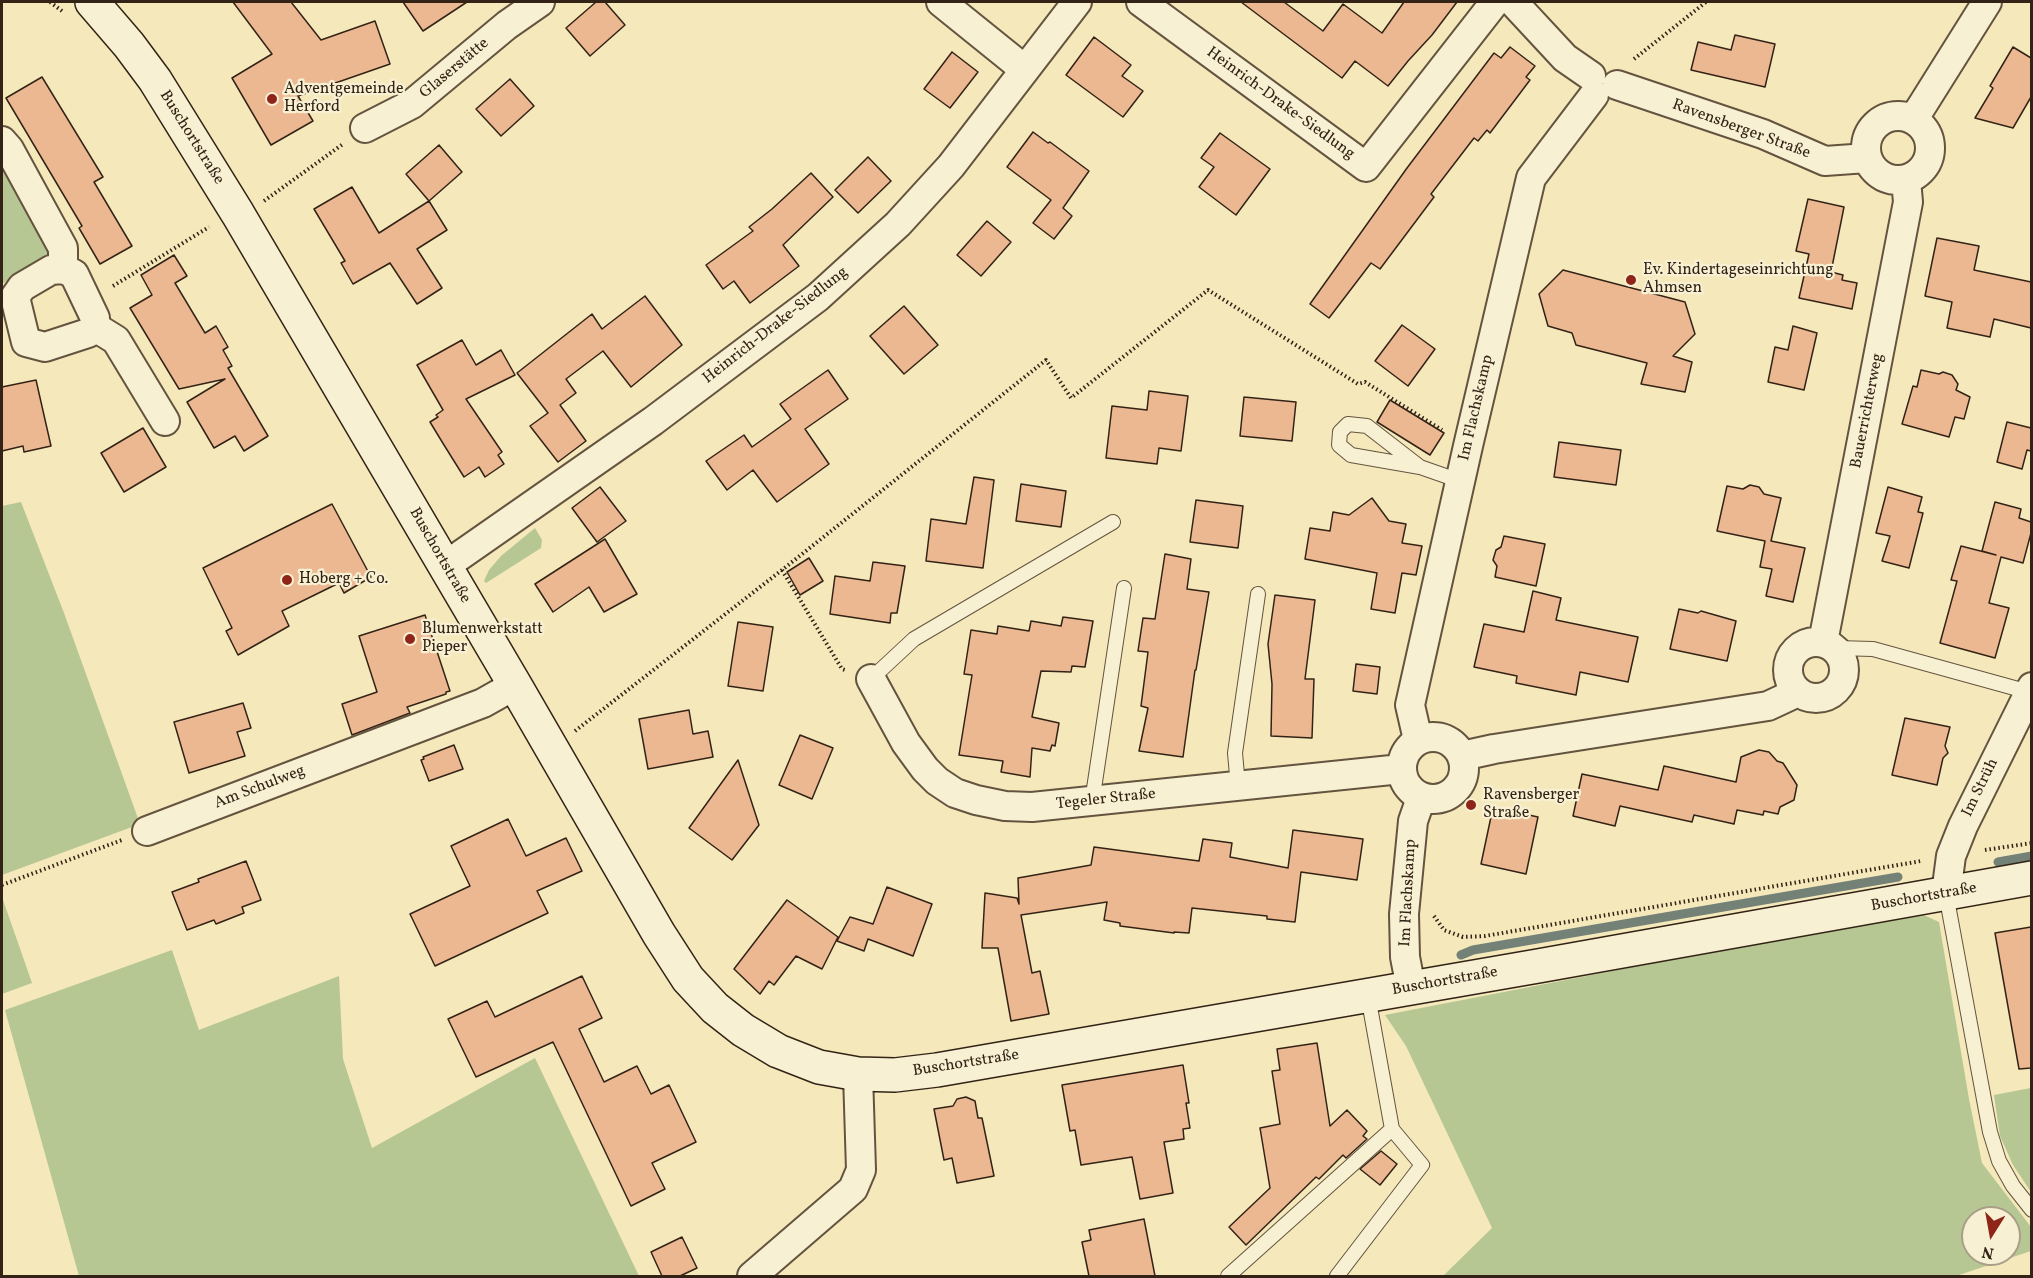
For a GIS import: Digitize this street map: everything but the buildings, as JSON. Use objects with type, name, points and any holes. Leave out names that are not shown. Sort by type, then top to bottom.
[{"type":"main road","name":"Buschortstraße","points":[[92,2],[155,80],[238,214],[515,685],[658,934],[688,979],[715,1008],[743,1030],[778,1051],[819,1067],[858,1074],[895,1075],[937,1070],[2031,878]]},
{"type":"street","name":"Glaserstätte","points":[[365,128],[412,104],[507,25],[540,2]]},
{"type":"street","points":[[941,2],[1024,69]]},
{"type":"street","name":"Heinrich-Drake-Siedlung","points":[[445,566],[653,421],[818,297],[898,224],[951,166],[1077,2]]},
{"type":"street","name":"Heinrich-Drake-Siedlung","points":[[1141,2],[1366,167],[1495,2]]},
{"type":"street","name":"Ravensberger Straße","points":[[1513,2],[1565,58],[1604,83],[1763,135],[1825,161],[1867,158]]},
{"type":"street","points":[[1913,120],[1987,2]]},
{"type":"street","name":"Im Flachskamp","points":[[1419,740],[1410,705],[1468,446],[1532,178],[1604,83]]},
{"type":"street","points":[[1898,116],[1913,120],[1923,128],[1929,139],[1930,152],[1926,164],[1917,174],[1906,180],[1890,179],[1876,172],[1867,158],[1866,143],[1872,129],[1884,120],[1898,116]]},
{"type":"street","points":[[2,141],[9,148],[63,248],[63,269]]},
{"type":"street","name":"Bauerrichterweg","points":[[1798,692],[1814,699],[1832,695],[1843,681],[1845,663],[1829,645],[1908,202],[1906,180]]},
{"type":"street","points":[[91,314],[88,333],[45,347],[14,345],[15,297],[22,287],[51,270],[63,269],[74,274],[91,314],[116,340],[165,421]]},
{"type":"street","points":[[1462,756],[1768,706],[1798,692],[1789,680],[1788,664],[1795,651],[1808,643],[1829,645]]},
{"type":"street","name":"Tegeler Straße","points":[[872,679],[906,743],[936,781],[955,793],[1005,806],[1032,807],[1092,802],[1401,769]]},
{"type":"street","name":"Am Schulweg","points":[[147,831],[483,703],[515,685]]},
{"type":"street","name":"Im Strüh","points":[[1946,894],[1951,856],[1963,826],[2030,690]]},
{"type":"street","points":[[1431,737],[1444,739],[1455,745],[1462,756],[1465,771],[1460,785],[1450,795],[1436,800],[1421,798],[1411,792],[1404,782],[1401,769],[1403,758],[1409,748],[1419,740],[1431,737]]},
{"type":"street","name":"Im Flachskamp","points":[[1411,988],[1405,957],[1404,914],[1413,821],[1421,798]]},
{"type":"street","points":[[752,1276],[853,1189],[861,1170],[858,1074]]},
{"type":"lane","points":[[1419,467],[1367,426],[1348,424],[1340,432],[1339,445],[1350,455],[1419,467],[1460,481]]},
{"type":"lane","points":[[872,679],[914,639],[1113,522]]},
{"type":"lane","points":[[1092,802],[1124,588]]},
{"type":"lane","points":[[1238,786],[1235,753],[1258,594]]},
{"type":"lane","points":[[1829,645],[1873,649],[2030,690]]},
{"type":"lane","points":[[1946,894],[1990,1132],[1999,1161],[2013,1186],[2031,1210]]},
{"type":"lane","points":[[1337,1276],[1422,1165],[1392,1129],[1368,996]]},
{"type":"lane","points":[[1228,1276],[1392,1129]]},
{"type":"path","points":[[1604,83],[1707,2]]},
{"type":"path","points":[[91,314],[208,228],[267,200],[365,128]]},
{"type":"path","points":[[552,749],[1046,360],[1071,398],[1208,290],[1358,384],[1365,382],[1468,446]]},
{"type":"path","points":[[782,570],[842,669],[872,679]]},
{"type":"path","points":[[2,885],[147,831]]},
{"type":"path","points":[[1404,914],[1433,915],[1444,930],[1463,937],[1485,936],[2031,843]]},
{"type":"green space","points":[[2,154],[53,251],[2,284]]},
{"type":"green space","points":[[21,502],[64,613],[140,824],[2,875],[2,506]]},
{"type":"green space","points":[[535,528],[542,540],[541,548],[486,583],[484,581],[489,570],[501,556]]},
{"type":"green space","points":[[2,897],[32,983],[2,994]]},
{"type":"green space","points":[[1917,912],[1939,922],[1982,1163],[2015,1206],[1961,1206],[1961,1266],[1986,1266],[1956,1276],[1443,1276],[1492,1228],[1406,1046],[1385,1015]]},
{"type":"green space","points":[[172,950],[199,1030],[339,976],[343,1059],[372,1148],[535,1058],[639,1276],[79,1276],[5,1010]]},
{"type":"green space","points":[[2032,1088],[2031,1192],[2013,1165],[2000,1136],[1994,1095]]},
{"type":"green space","points":[[2021,1214],[2031,1227],[2031,1251],[2021,1254]]},
{"type":"waterway","points":[[1998,862],[2032,856]]},
{"type":"waterway","points":[[1461,955],[1473,950],[1898,877]]},
{"type":"place","name":"Adventgemeinde Herford","points":[[272,99]]},
{"type":"place","name":"Ev. Kindertageseinrichtung Ahmsen","points":[[1631,280]]},
{"type":"place","name":"Hoberg + Co.","points":[[287,580]]},
{"type":"place","name":"Blumenwerkstatt Pieper","points":[[410,639]]},
{"type":"place","name":"Ravensberger Straße","points":[[1471,805]]}]
